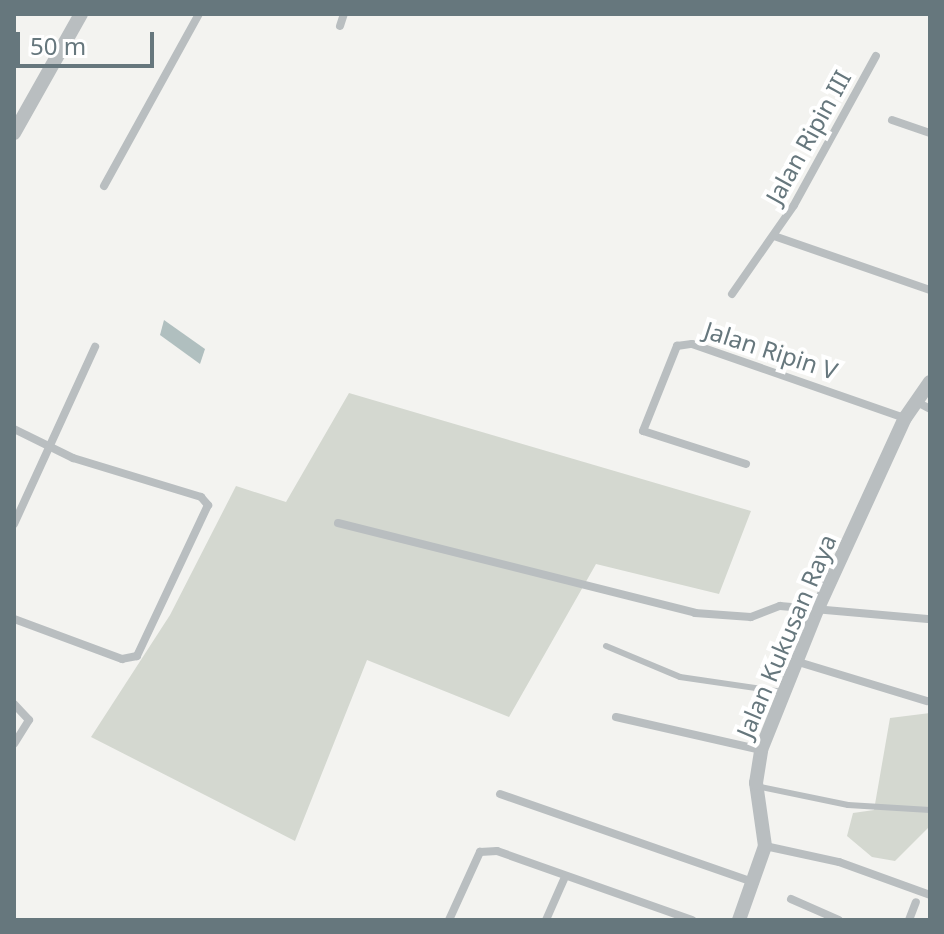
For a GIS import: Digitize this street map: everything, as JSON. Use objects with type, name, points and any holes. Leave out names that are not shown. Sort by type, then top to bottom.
[{"type":"street","points":[[14,133],[81,14]]},
{"type":"street","points":[[104,186],[199,14]]},
{"type":"street","points":[[340,26],[344,14]]},
{"type":"street","name":"Jalan Ripin III","points":[[732,294],[774,236],[876,56]]},
{"type":"street","points":[[892,120],[930,133]]},
{"type":"street","points":[[774,236],[930,290]]},
{"type":"street","name":"Jalan Ripin V","points":[[746,464],[643,431],[677,346],[692,344],[905,418]]},
{"type":"street","points":[[14,524],[52,448],[95,347]]},
{"type":"street","name":"Jalan Kukusan Raya","points":[[739,920],[755,883],[765,846],[756,786],[761,750],[817,610],[905,418],[924,406],[930,382]]},
{"type":"street","points":[[14,429],[52,448],[208,505],[137,656],[122,659],[14,619]]},
{"type":"street","points":[[338,523],[695,613],[817,610],[930,619]]},
{"type":"street","points":[[795,661],[927,701]]},
{"type":"street","points":[[14,704],[29,720],[14,744]]},
{"type":"street","points":[[616,717],[761,750]]},
{"type":"street","points":[[500,794],[755,883]]},
{"type":"street","points":[[765,846],[839,862],[930,895]]},
{"type":"street","points":[[449,920],[480,852],[692,920]]},
{"type":"street","points":[[546,920],[565,877]]},
{"type":"street","points":[[791,899],[839,920]]},
{"type":"street","points":[[909,920],[916,902]]},
{"type":"lane","points":[[606,646],[680,677],[783,692]]},
{"type":"lane","points":[[756,786],[848,805],[930,810]]},
{"type":"shaded area","points":[[164,320],[205,349],[200,364],[160,335]]},
{"type":"shaded area","points":[[349,393],[751,511],[719,594],[596,564],[509,717],[367,660],[295,841],[91,737],[170,615],[236,486],[286,502]]},
{"type":"shaded area","points":[[930,713],[930,826],[895,861],[872,857],[847,836],[853,813],[874,810],[890,718]]}]
